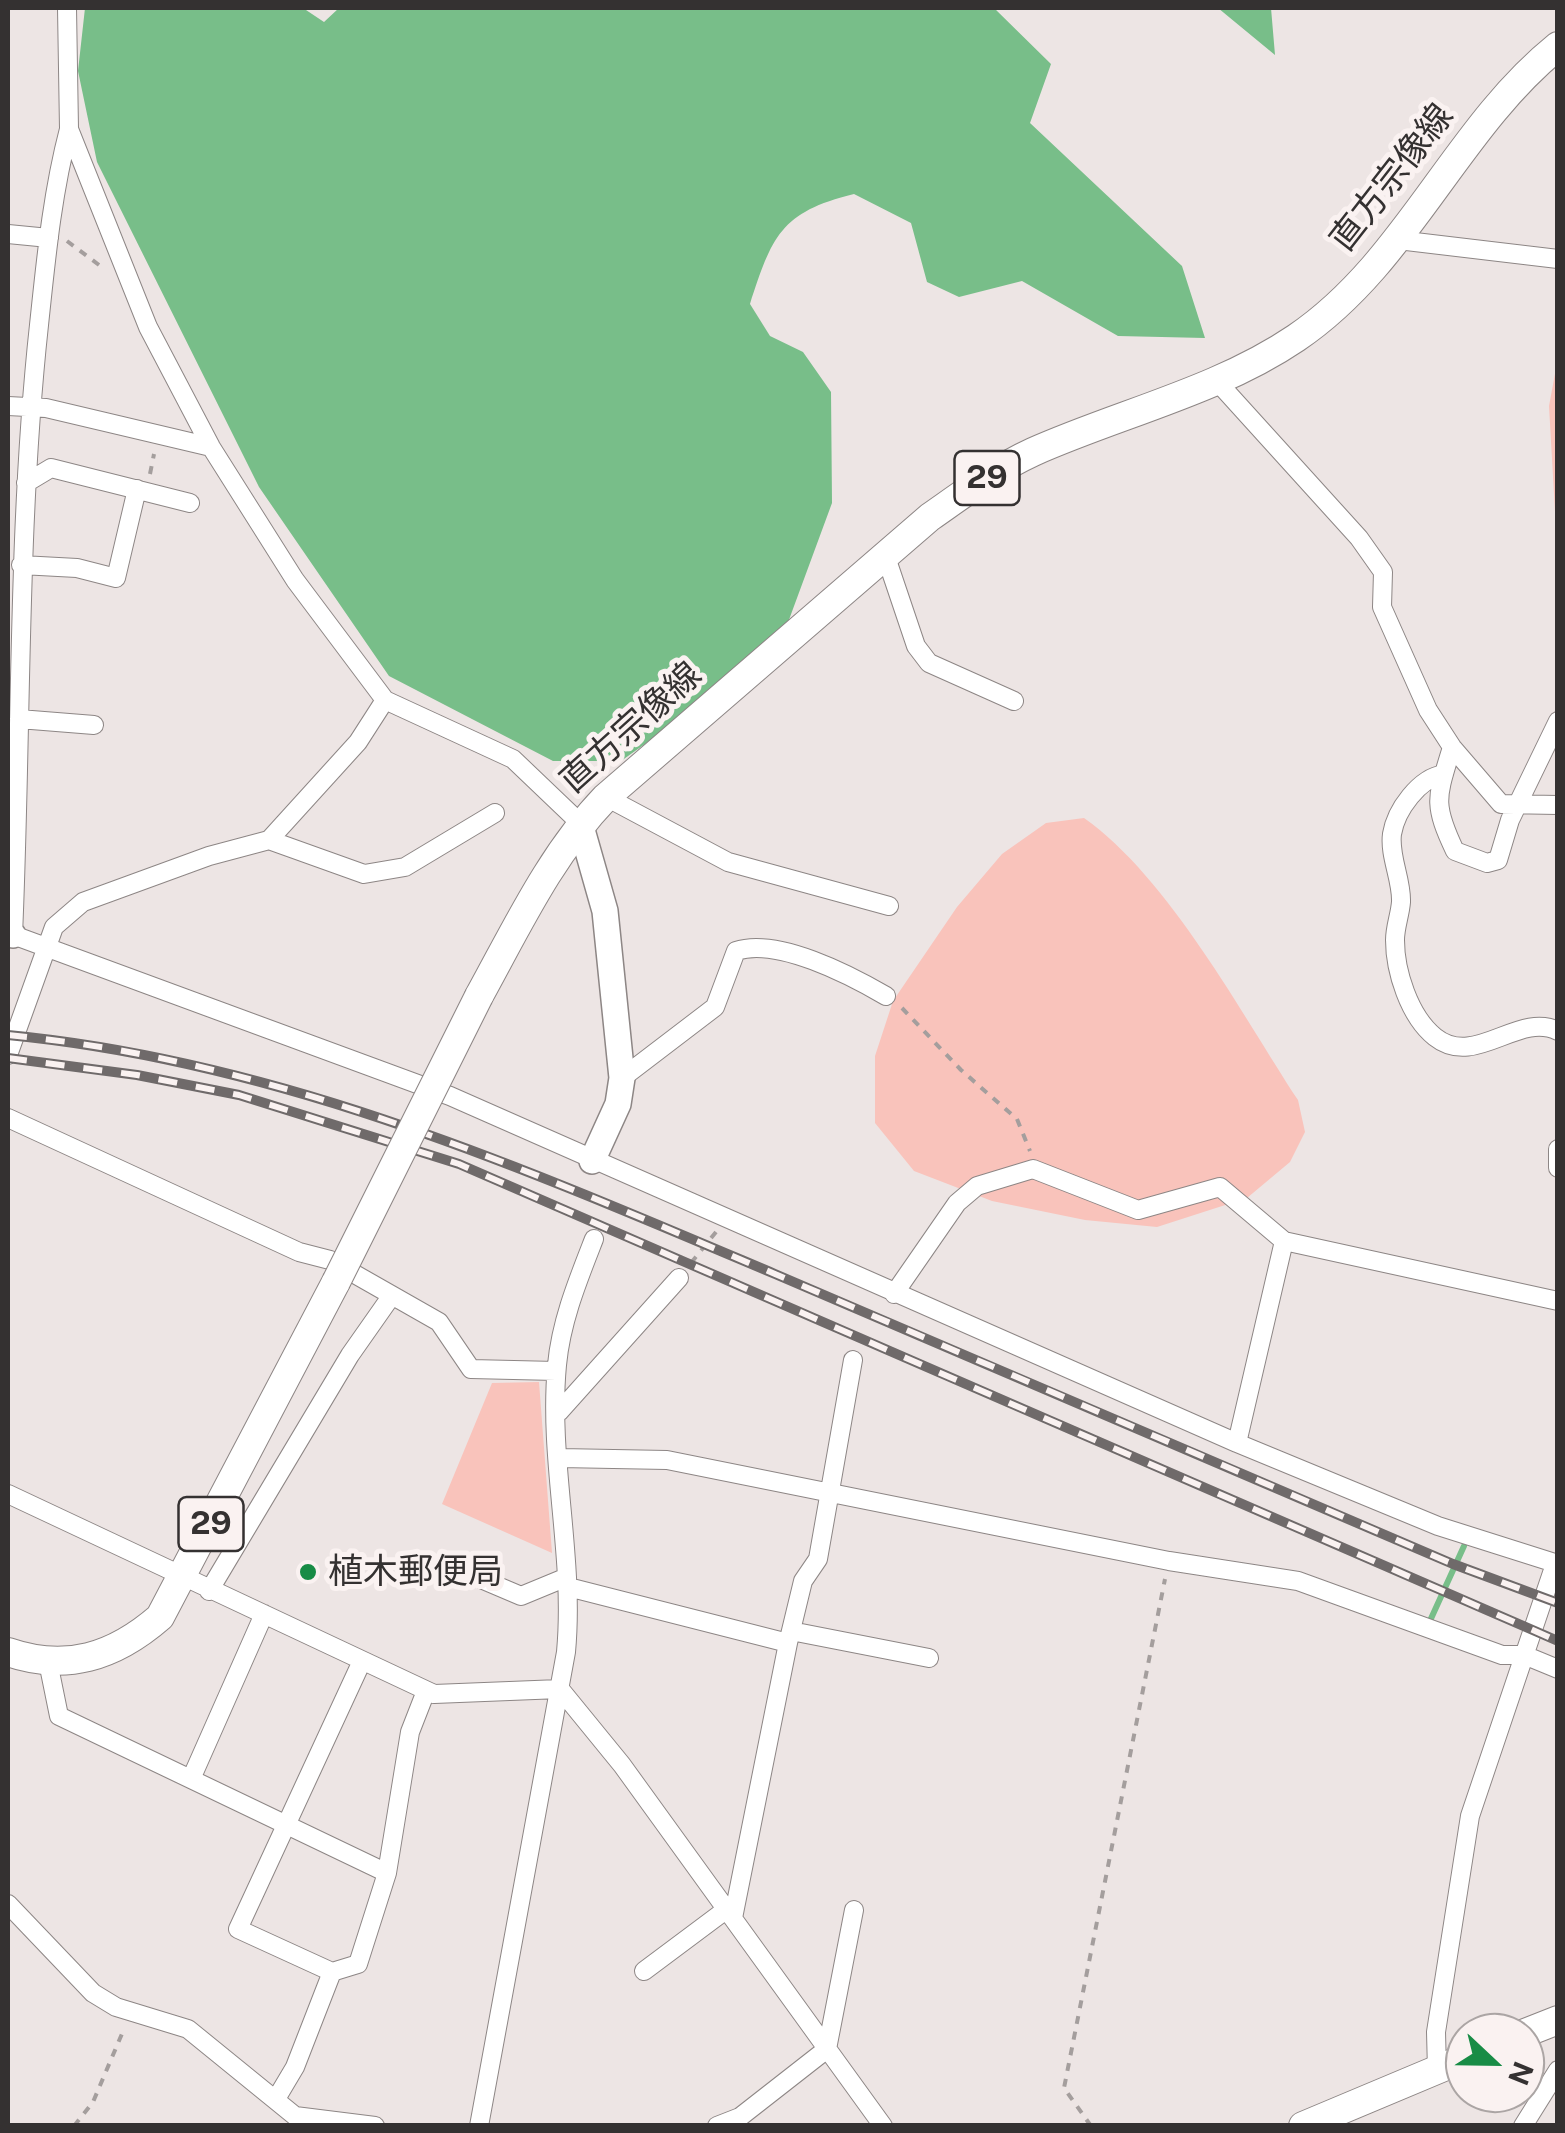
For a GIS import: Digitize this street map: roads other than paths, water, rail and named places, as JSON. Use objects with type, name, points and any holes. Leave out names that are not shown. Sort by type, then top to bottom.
[{"type":"main road","name":"直方宗像線","points":[[8,1652],[48,1662],[98,1657],[133,1640],[196,1585],[336,1282],[478,996],[549,868],[580,824],[606,796],[930,517],[1029,454],[1142,412],[1239,370],[1297,338],[1345,297],[1398,240],[1500,98],[1558,46]]},
{"type":"main road","points":[[1304,2126],[1445,2067]]},
{"type":"street","points":[[67,8],[70,130],[49,238],[30,407],[26,483],[16,505],[21,564],[14,595],[10,934],[450,1096],[592,1162],[1237,1443],[1438,1526],[1558,1566],[1552,1572],[1470,1816],[1436,2032],[1437,2070]]},
{"type":"street","points":[[70,130],[129,281],[212,447],[295,580],[385,700],[512,759],[580,824],[605,911],[622,1078],[618,1104],[592,1162]]},
{"type":"street","points":[[8,234],[49,238]]},
{"type":"street","points":[[1398,240],[1558,260]]},
{"type":"street","points":[[1214,378],[1358,538],[1383,572],[1382,607],[1428,710],[1452,748],[1501,804],[1558,805]]},
{"type":"street","points":[[8,406],[30,407],[212,447]]},
{"type":"street","points":[[26,483],[52,468],[190,503]]},
{"type":"street","points":[[21,564],[77,568],[116,578],[141,490]]},
{"type":"street","points":[[886,557],[916,646],[929,662],[1014,701]]},
{"type":"street","points":[[8,1055],[54,927],[83,902],[209,856],[269,840],[358,742],[385,700]]},
{"type":"street","points":[[1452,748],[1436,804],[1455,851],[1487,863],[1498,860],[1510,820],[1558,721]]},
{"type":"street","points":[[15,730],[94,725]]},
{"type":"street","points":[[1444,774],[1416,788],[1392,832],[1401,901],[1395,941],[1401,980],[1411,1003],[1426,1028],[1454,1045],[1494,1042],[1533,1026],[1558,1030]]},
{"type":"street","points":[[606,796],[728,862],[889,906]]},
{"type":"street","points":[[269,840],[364,874],[406,867],[495,813]]},
{"type":"street","points":[[622,1078],[715,1007],[736,951],[751,946],[838,968],[886,996]]},
{"type":"street","points":[[8,1118],[298,1252],[330,1260],[390,1298],[439,1322],[470,1369],[556,1371]]},
{"type":"street","points":[[1558,1149],[1558,1168]]},
{"type":"street","points":[[894,1294],[957,1203],[977,1186],[1033,1169],[1138,1210],[1220,1187],[1284,1241],[1558,1301]]},
{"type":"street","points":[[479,2126],[560,1690],[568,1582],[556,1371],[568,1310],[594,1239]]},
{"type":"street","points":[[1237,1443],[1284,1241]]},
{"type":"street","points":[[558,1412],[679,1278]]},
{"type":"street","points":[[196,1585],[390,1298]]},
{"type":"street","points":[[644,1971],[730,1914],[803,1581],[818,1559],[853,1360]]},
{"type":"street","points":[[560,1458],[666,1460],[1169,1561],[1298,1581],[1502,1655],[1524,1656],[1558,1669]]},
{"type":"street","points":[[8,1494],[426,1691],[452,1696],[560,1690]]},
{"type":"street","points":[[482,1579],[522,1596],[568,1582],[790,1637],[930,1658]]},
{"type":"street","points":[[191,1779],[264,1614]]},
{"type":"street","points":[[362,1661],[238,1929],[332,1972],[358,1964],[387,1873],[410,1732],[426,1691]]},
{"type":"street","points":[[48,1662],[59,1716],[387,1873]]},
{"type":"street","points":[[560,1690],[622,1765],[883,2126]]},
{"type":"street","points":[[8,1904],[93,1993],[132,2011],[188,2029],[295,2116],[375,2126]]},
{"type":"street","points":[[717,2126],[740,2117],[827,2049],[854,1910]]},
{"type":"street","points":[[276,2099],[295,2067],[332,1972]]},
{"type":"street","points":[[1523,2126],[1558,2070]]},
{"type":"waterway","points":[[1429,1623],[1464,1546]]},
{"type":"railway","points":[[8,1035],[109,1048],[208,1069],[305,1094],[495,1159],[775,1274],[1453,1564],[1558,1603]]},
{"type":"railway","points":[[8,1058],[137,1075],[239,1095],[459,1164],[1558,1641]]},
{"type":"place","name":"植木郵便局","points":[[308,1572]]}]
